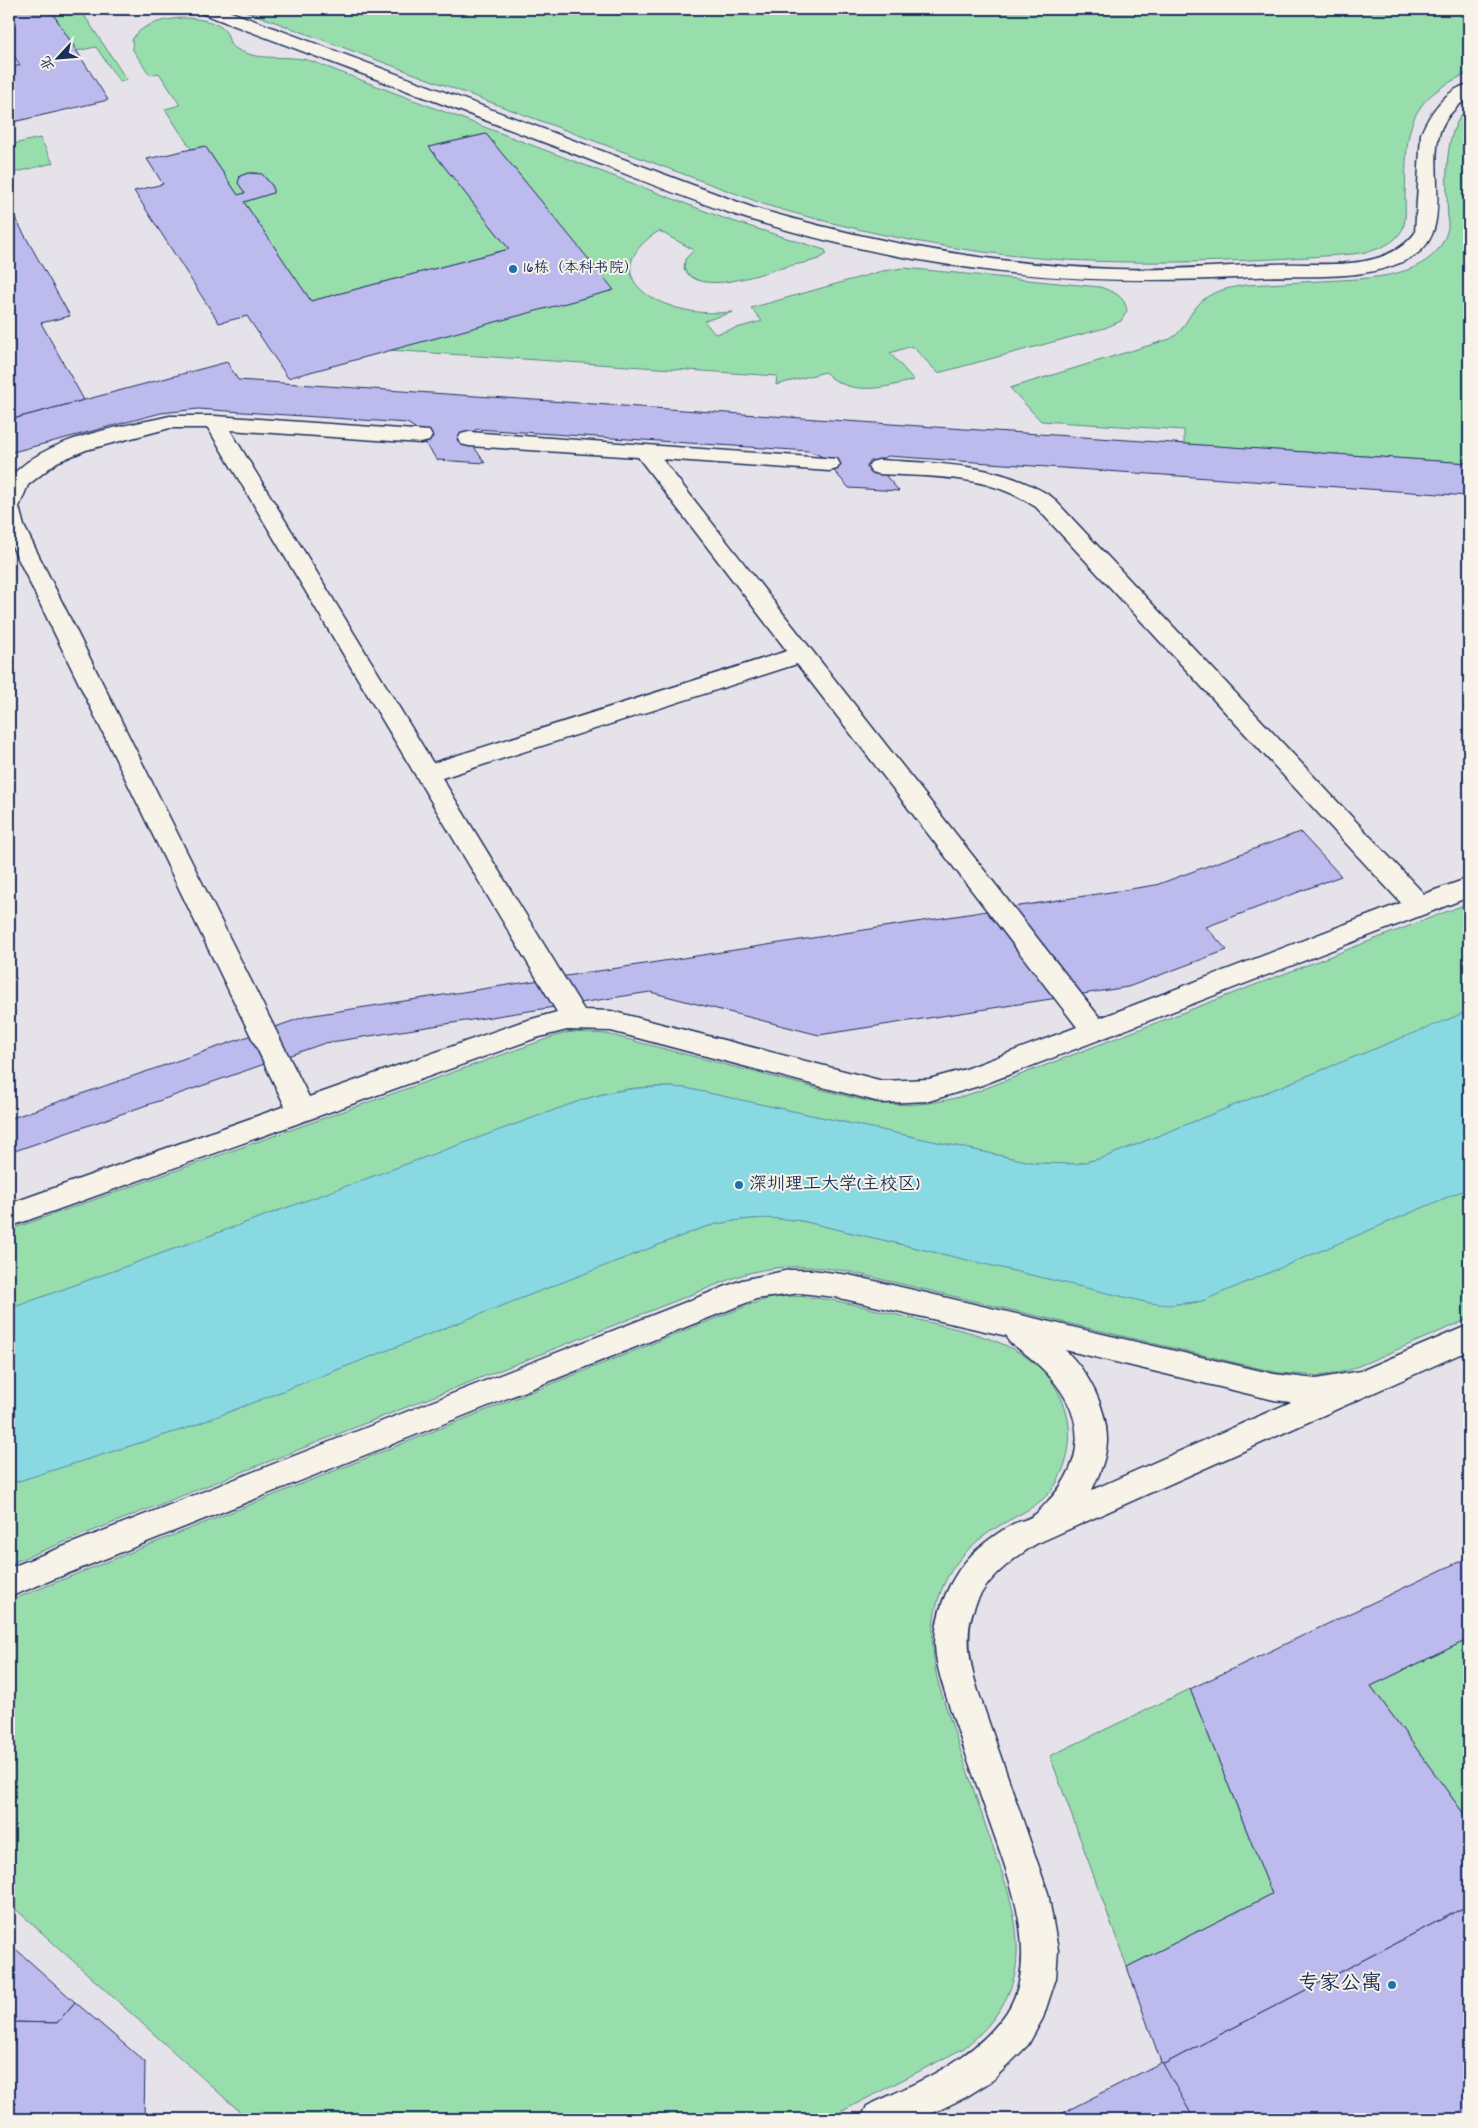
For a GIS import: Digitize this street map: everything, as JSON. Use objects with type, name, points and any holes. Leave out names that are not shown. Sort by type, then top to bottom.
[{"type":"lane","points":[[207,9],[747,212],[828,236],[894,250],[974,263],[1060,272],[1180,274],[1338,267],[1374,264],[1393,259],[1416,244],[1425,232],[1430,134],[1436,119],[1445,106],[1469,89]]},
{"type":"lane","points":[[9,505],[18,482],[48,457],[170,422],[214,422],[421,436]]},
{"type":"lane","points":[[214,422],[575,1019]]},
{"type":"lane","points":[[469,439],[828,464]]},
{"type":"lane","points":[[644,451],[1095,1031]]},
{"type":"lane","points":[[879,468],[984,475],[1021,486],[1044,502],[1420,907]]},
{"type":"lane","points":[[9,509],[15,532],[302,1111]]},
{"type":"lane","points":[[427,774],[802,654]]},
{"type":"lane","points":[[9,1216],[531,1029],[575,1019],[611,1022],[883,1092],[930,1090],[952,1085],[1469,887]]},
{"type":"lane","points":[[9,1583],[752,1288],[798,1280],[820,1282],[992,1320],[1274,1388],[1316,1392],[1366,1382]]},
{"type":"lane","points":[[880,2119],[954,2082],[993,2056],[1022,2020],[1033,1998],[1041,1954],[1035,1908],[961,1691],[952,1650],[954,1622],[964,1590],[983,1562],[994,1552],[1055,1515],[1072,1495],[1084,1476],[1090,1437],[1089,1418],[1074,1381],[1062,1365],[1030,1339],[992,1320]]},
{"type":"lane","points":[[1025,1534],[1469,1337]]},
{"type":"shaded area","name":"深圳理工大学(主校区)","points":[[9,9],[308,9],[1365,136],[1469,48],[1469,2119],[9,2119]]},
{"type":"green space","points":[[50,9],[80,9],[127,80],[120,82],[96,47],[76,51]]},
{"type":"green space","points":[[240,9],[1469,9],[1469,73],[1447,84],[1431,95],[1420,108],[1413,122],[1408,138],[1406,155],[1404,224],[1397,237],[1386,245],[1367,252],[1353,254],[1282,259],[1174,262],[1066,260],[954,248],[879,234],[769,206]]},
{"type":"green space","points":[[181,18],[199,19],[217,25],[226,32],[232,46],[251,55],[311,61],[726,219],[825,250],[827,254],[819,259],[716,283],[703,282],[692,277],[684,269],[685,259],[694,250],[659,231],[645,241],[636,251],[632,262],[631,272],[634,281],[653,298],[676,308],[700,312],[733,312],[704,321],[715,334],[762,321],[751,308],[882,271],[904,268],[1100,287],[1121,298],[1127,311],[1121,321],[1105,328],[938,373],[912,346],[890,353],[914,380],[879,388],[856,388],[845,385],[834,380],[825,372],[776,385],[777,376],[388,350],[613,290],[486,134],[429,147],[509,249],[311,301],[244,202],[273,193],[273,187],[259,174],[246,174],[240,176],[238,183],[245,193],[238,195],[205,146],[191,149],[165,109],[180,105],[159,73],[150,75],[133,50],[132,40],[136,34],[147,26],[160,21]]},
{"type":"green space","points":[[1469,107],[1469,463],[1184,444],[1184,430],[1041,421],[1010,388],[1170,339],[1183,328],[1194,309],[1203,300],[1208,296],[1232,287],[1377,277],[1414,267],[1429,258],[1441,245],[1448,228],[1447,164],[1449,147],[1459,118]]},
{"type":"green space","points":[[40,138],[53,163],[9,174],[9,145]]},
{"type":"green space","points":[[1469,903],[1469,1011],[1103,1158],[1076,1164],[1035,1163],[685,1088],[633,1088],[582,1100],[9,1309],[9,1230],[555,1036],[570,1032],[607,1034],[862,1100],[890,1104],[932,1103],[973,1093]]},
{"type":"green space","points":[[1469,1188],[1469,1319],[1347,1371],[1320,1376],[1279,1373],[846,1271],[804,1267],[777,1268],[736,1277],[9,1564],[9,1484],[190,1427],[702,1228],[752,1219],[802,1221],[1150,1303],[1187,1304],[1202,1301]]},
{"type":"green space","points":[[787,1296],[832,1300],[862,1306],[955,1328],[1003,1344],[1024,1356],[1043,1371],[1057,1390],[1067,1415],[1070,1433],[1068,1450],[1064,1467],[1056,1484],[1038,1503],[999,1526],[978,1541],[961,1557],[949,1575],[940,1595],[934,1616],[934,1662],[939,1686],[1008,1892],[1017,1939],[1016,1969],[1007,1996],[993,2019],[964,2048],[827,2119],[248,2119],[9,1903],[9,1601],[749,1305],[767,1299]]},
{"type":"green space","points":[[1469,1639],[1469,1821],[1371,1686]]},
{"type":"green space","points":[[1190,1689],[1272,1894],[1127,1967],[1050,1756]]},
{"type":"water","points":[[1469,1011],[1469,1188],[1202,1301],[1168,1305],[1150,1303],[802,1221],[764,1218],[740,1220],[702,1228],[190,1427],[9,1484],[9,1309],[582,1100],[633,1089],[685,1088],[1035,1163],[1076,1164],[1103,1158]]},
{"type":"building","points":[[9,9],[50,9],[108,100],[9,123],[9,68],[20,65],[9,48]]},
{"type":"building","name":"16栋（本科书院）","points":[[486,134],[614,290],[288,378],[247,316],[219,323],[134,191],[163,184],[147,159],[205,146],[238,195],[245,193],[238,183],[240,176],[248,173],[262,174],[273,187],[273,193],[244,202],[311,301],[509,249],[429,147]]},
{"type":"building","points":[[9,207],[70,316],[41,323],[84,400],[9,420]]},
{"type":"building","points":[[227,362],[238,380],[1469,463],[1469,496],[888,456],[879,462],[880,469],[899,491],[849,488],[821,456],[809,451],[477,429],[471,433],[470,441],[485,463],[437,460],[415,428],[407,423],[198,409],[161,413],[9,453],[9,420]]},
{"type":"building","points":[[1300,832],[1341,876],[1206,927],[1227,950],[1128,987],[819,1035],[650,992],[325,1043],[9,1153],[9,1119],[307,1016],[1156,885]]},
{"type":"building","points":[[1469,1557],[1469,1639],[1371,1686],[1469,1821],[1469,1905],[1162,2065],[1127,1967],[1272,1894],[1190,1689]]},
{"type":"building","name":"专家公寓","points":[[1469,1905],[1469,2119],[1194,2119],[1162,2065]]},
{"type":"building","points":[[9,1943],[75,2002],[57,2023],[9,2022]]},
{"type":"building","points":[[75,2002],[145,2062],[144,2119],[9,2119],[9,2022],[57,2023]]},
{"type":"building","points":[[1162,2062],[1194,2119],[1051,2119]]},
{"type":"place","name":"16栋（本科书院）","points":[[513,269]]},
{"type":"place","name":"深圳理工大学(主校区)","points":[[739,1185]]},
{"type":"place","name":"专家公寓","points":[[1392,1985]]}]
